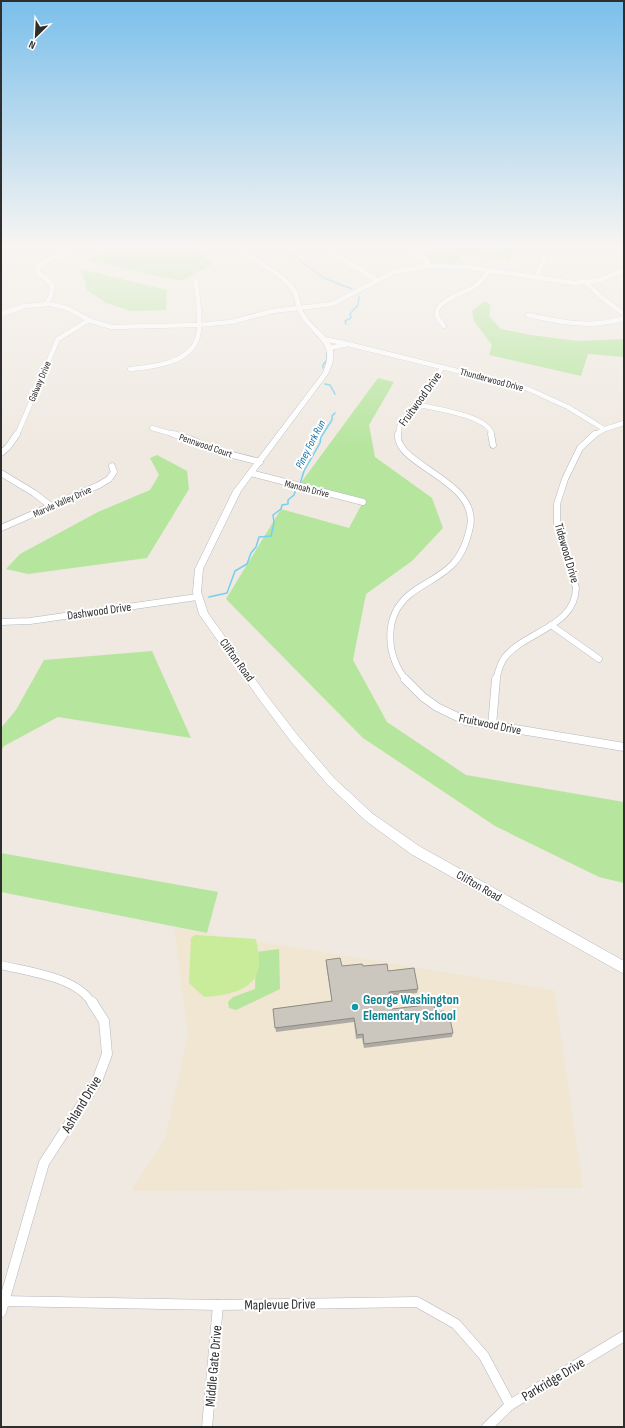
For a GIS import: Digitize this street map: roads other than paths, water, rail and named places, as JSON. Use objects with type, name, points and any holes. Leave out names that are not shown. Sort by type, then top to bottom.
[{"type":"main road","points":[[302,315],[330,348]]},
{"type":"main road","name":"Clifton Road","points":[[330,348],[332,360],[328,370],[237,491],[229,506],[200,569],[197,582],[197,597],[204,614],[299,744],[334,786],[360,811],[382,829],[415,850],[624,968]]},
{"type":"street","points":[[80,315],[104,326],[115,327],[198,325],[231,322],[256,315]]},
{"type":"street","points":[[130,369],[161,364],[174,360],[191,349],[197,342],[198,315]]},
{"type":"street","points":[[438,315],[444,326]]},
{"type":"street","points":[[528,316],[576,325],[605,324],[624,318]]},
{"type":"street","name":"Galway Drive","points":[[1,453],[16,437],[58,339],[89,320]]},
{"type":"street","name":"Thunderwood Drive","points":[[324,339],[502,380],[526,388],[568,407],[604,429]]},
{"type":"street","name":"Thunderwood Drive","points":[[330,348],[348,344]]},
{"type":"street","name":"Fruitwood Drive","points":[[443,367],[400,424],[397,431],[399,446],[414,460],[450,483],[459,493],[466,502],[469,510],[471,520],[470,531],[461,554],[454,564],[445,573],[408,596],[399,606],[393,619],[390,634],[391,648],[395,663],[414,690],[429,703],[466,721],[624,747]]},
{"type":"street","points":[[415,404],[479,421],[491,431],[493,445]]},
{"type":"street","name":"Tidewood Drive","points":[[492,726],[498,671],[504,658],[514,648],[551,625],[573,605],[576,594],[576,584],[561,543],[556,514],[557,503],[561,490],[584,442],[604,429],[624,423]]},
{"type":"street","name":"Pennwood Court","points":[[152,428],[190,438],[216,451],[260,462]]},
{"type":"street","name":"Marvle Valley Drive","points":[[1,528],[99,485],[109,479],[114,472],[112,466]]},
{"type":"street","name":"Manoah Drive","points":[[251,473],[363,502]]},
{"type":"street","points":[[1,474],[34,493],[50,506]]},
{"type":"street","name":"Dashwood Drive","points":[[2,623],[30,621],[197,597]]},
{"type":"street","points":[[551,625],[599,659]]},
{"type":"street","name":"Ashland Drive","points":[[1,965],[68,982],[88,996],[104,1021],[106,1054],[97,1081],[44,1163],[2,1305]]},
{"type":"street","name":"Maplevue Drive","points":[[2,1305],[218,1305],[417,1302],[456,1324],[484,1356],[510,1405]]},
{"type":"street","name":"Middle Gate Drive","points":[[207,1427],[218,1305]]},
{"type":"street","name":"Parkridge Drive","points":[[487,1427],[510,1405],[624,1336]]},
{"type":"waterway","name":"Piney Fork Run","points":[[346,324],[345,321],[351,318],[350,315]]},
{"type":"waterway","name":"Piney Fork Run","points":[[323,368],[323,365],[327,360],[327,351]]},
{"type":"waterway","name":"Piney Fork Run","points":[[325,384],[330,385],[335,394]]},
{"type":"waterway","name":"Piney Fork Run","points":[[300,484],[304,471],[320,443],[321,437],[332,420],[332,416],[335,413]]},
{"type":"waterway","points":[[209,597],[227,593],[235,571],[247,564],[251,553],[256,547],[259,537],[271,536],[274,523],[273,515],[281,509],[282,505],[288,504],[288,500],[294,495],[296,489]]},
{"type":"place","name":"George Washington Elementary School","points":[[355,1007]]}]
